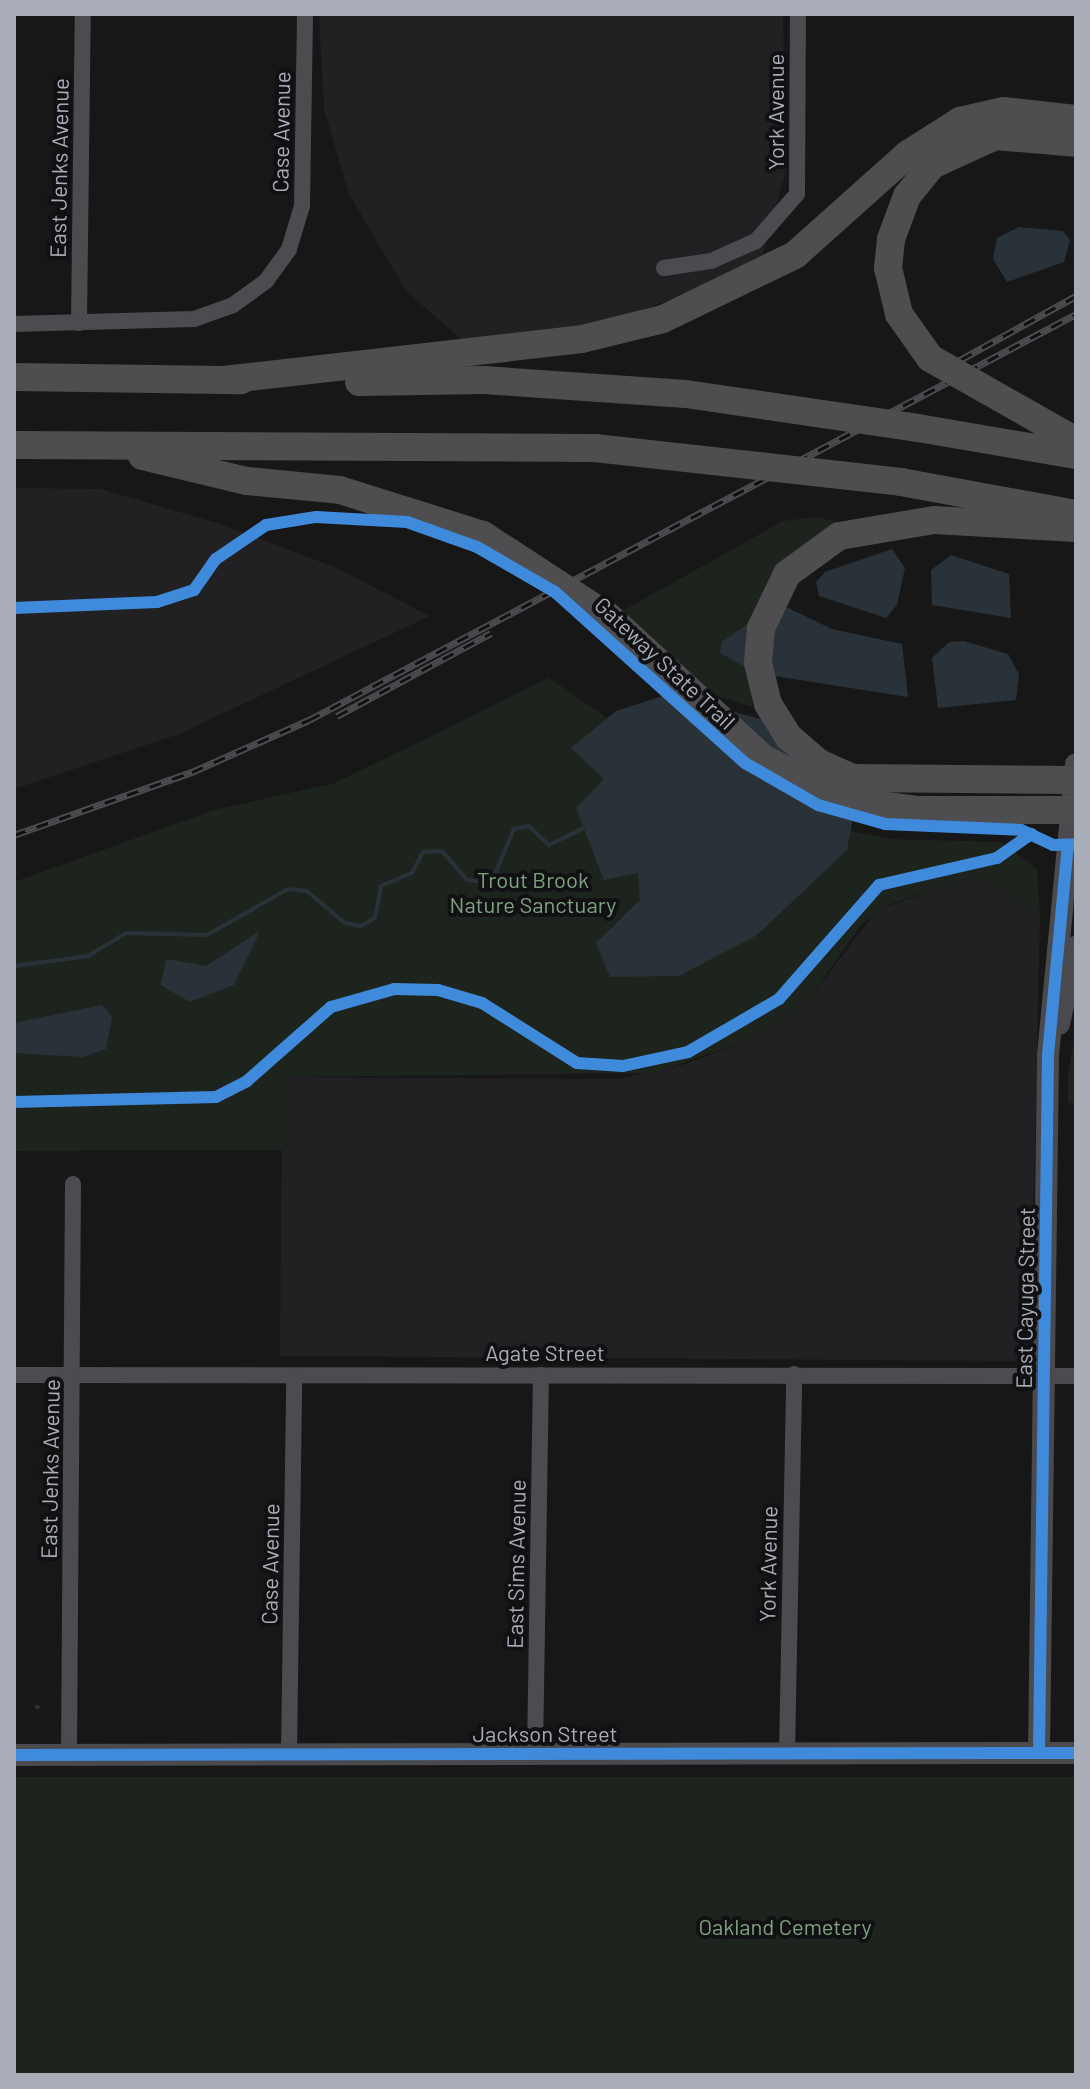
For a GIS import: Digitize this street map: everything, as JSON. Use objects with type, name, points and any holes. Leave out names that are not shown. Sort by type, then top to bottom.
[{"type":"highway","points":[[223,380],[582,339],[663,319],[795,255],[948,127],[1003,111],[1076,119]]},
{"type":"highway","points":[[1076,143],[995,136],[932,165],[907,196],[891,239],[888,268],[899,314],[930,358],[1076,441]]},
{"type":"highway","points":[[14,377],[484,380],[686,394],[1076,455]]},
{"type":"highway","points":[[14,445],[595,448],[901,482],[1076,514]]},
{"type":"highway","points":[[99,445],[247,481],[382,500],[483,535],[609,617],[764,759],[851,801],[918,810],[1074,810]]},
{"type":"highway","points":[[1075,775],[917,782],[853,778],[820,764],[789,737],[768,704],[758,663],[773,596],[801,558],[862,529],[934,520],[1076,528]]},
{"type":"street","name":"East Jenks Avenue","points":[[79,323],[83,14]]},
{"type":"street","name":"Case Avenue","points":[[79,323],[176,322],[214,314],[266,281],[289,249],[304,189],[305,14]]},
{"type":"street","name":"York Avenue","points":[[664,268],[711,261],[756,241],[797,194],[798,14]]},
{"type":"street","points":[[14,324],[79,323]]},
{"type":"street","name":"East Cayuga Street","points":[[1039,1753],[1048,1055],[1075,775]]},
{"type":"street","name":"East Cayuga Street","points":[[1048,1055],[1076,947]]},
{"type":"street","name":"East Jenks Avenue","points":[[69,1755],[73,1184]]},
{"type":"street","name":"York Avenue","points":[[787,1754],[794,1374]]},
{"type":"street","name":"Agate Street","points":[[14,1375],[1076,1376]]},
{"type":"street","name":"East Sims Avenue","points":[[535,1754],[541,1375]]},
{"type":"street","name":"Case Avenue","points":[[289,1754],[294,1376]]},
{"type":"street","name":"Jackson Street","points":[[14,1755],[1076,1753]]},
{"type":"shaded area","points":[[319,14],[783,14],[786,170],[763,254],[754,267],[594,329],[461,339],[407,292],[349,194],[324,109]]},
{"type":"shaded area","points":[[1019,227],[1063,231],[1070,240],[1064,262],[1007,282],[993,259],[997,238]]},
{"type":"shaded area","points":[[14,488],[101,489],[217,523],[332,566],[430,616],[179,734],[14,789]]},
{"type":"shaded area","points":[[892,549],[905,568],[897,605],[886,618],[819,596],[816,582],[825,572]]},
{"type":"shaded area","points":[[951,555],[1009,574],[1011,618],[932,605],[931,570]]},
{"type":"shaded area","points":[[778,603],[832,629],[902,644],[908,697],[756,673],[720,653],[722,642]]},
{"type":"shaded area","points":[[964,641],[1008,654],[1019,674],[1016,700],[938,708],[932,658],[949,642]]},
{"type":"shaded area","points":[[669,694],[775,723],[847,761],[860,780],[847,850],[757,935],[679,976],[610,977],[596,943],[640,900],[638,873],[604,880],[576,808],[604,779],[571,748],[616,711]]},
{"type":"shaded area","points":[[975,876],[1040,915],[1030,1361],[280,1356],[282,1077],[618,1079],[686,1064],[746,1041],[806,1003],[877,910]]},
{"type":"shaded area","points":[[260,931],[234,985],[190,1002],[161,985],[166,959],[206,966]]},
{"type":"shaded area","points":[[102,1005],[112,1017],[106,1049],[83,1057],[14,1053],[14,1023]]},
{"type":"green space","points":[[816,517],[851,525],[814,541],[744,647],[753,707],[697,690],[619,613],[783,521]]},
{"type":"green space","name":"Trout Brook Nature Sanctuary","points":[[549,678],[687,773],[827,826],[890,839],[1001,842],[1037,869],[1040,915],[975,876],[885,906],[861,925],[806,1003],[746,1041],[653,1073],[283,1077],[284,1150],[14,1151],[14,882],[214,810],[335,783]]},
{"type":"green space","points":[[1076,1029],[1076,1103],[1068,1103],[1068,1073]]},
{"type":"green space","name":"Oakland Cemetery","points":[[14,1777],[1076,1777],[1076,2075],[14,2075]]},
{"type":"waterway","points":[[14,966],[88,956],[126,933],[207,935],[288,889],[307,891],[345,923],[361,926],[375,918],[381,886],[412,873],[423,852],[442,851],[467,880],[483,882],[495,874],[514,829],[529,826],[549,845],[584,828]]},
{"type":"railway","points":[[940,371],[1076,296]]},
{"type":"railway","points":[[14,835],[192,772],[309,720],[1076,314]]},
{"type":"railway","points":[[337,716],[491,633]]},
{"type":"cycle path","name":"Gateway State Trail","points":[[14,608],[157,602],[194,590],[216,559],[266,525],[316,517],[407,522],[477,547],[555,592],[745,763],[818,805],[885,824],[1021,830],[1053,845],[1076,844]]},
{"type":"cycle path","points":[[14,1102],[216,1097],[247,1081],[331,1007],[394,989],[438,990],[482,1003],[577,1063],[623,1066],[688,1052],[779,999],[879,885],[997,858],[1031,834]]},
{"type":"cycle path","points":[[1039,1753],[1048,1055],[1068,845]]},
{"type":"cycle path","points":[[14,1755],[1076,1753]]}]
